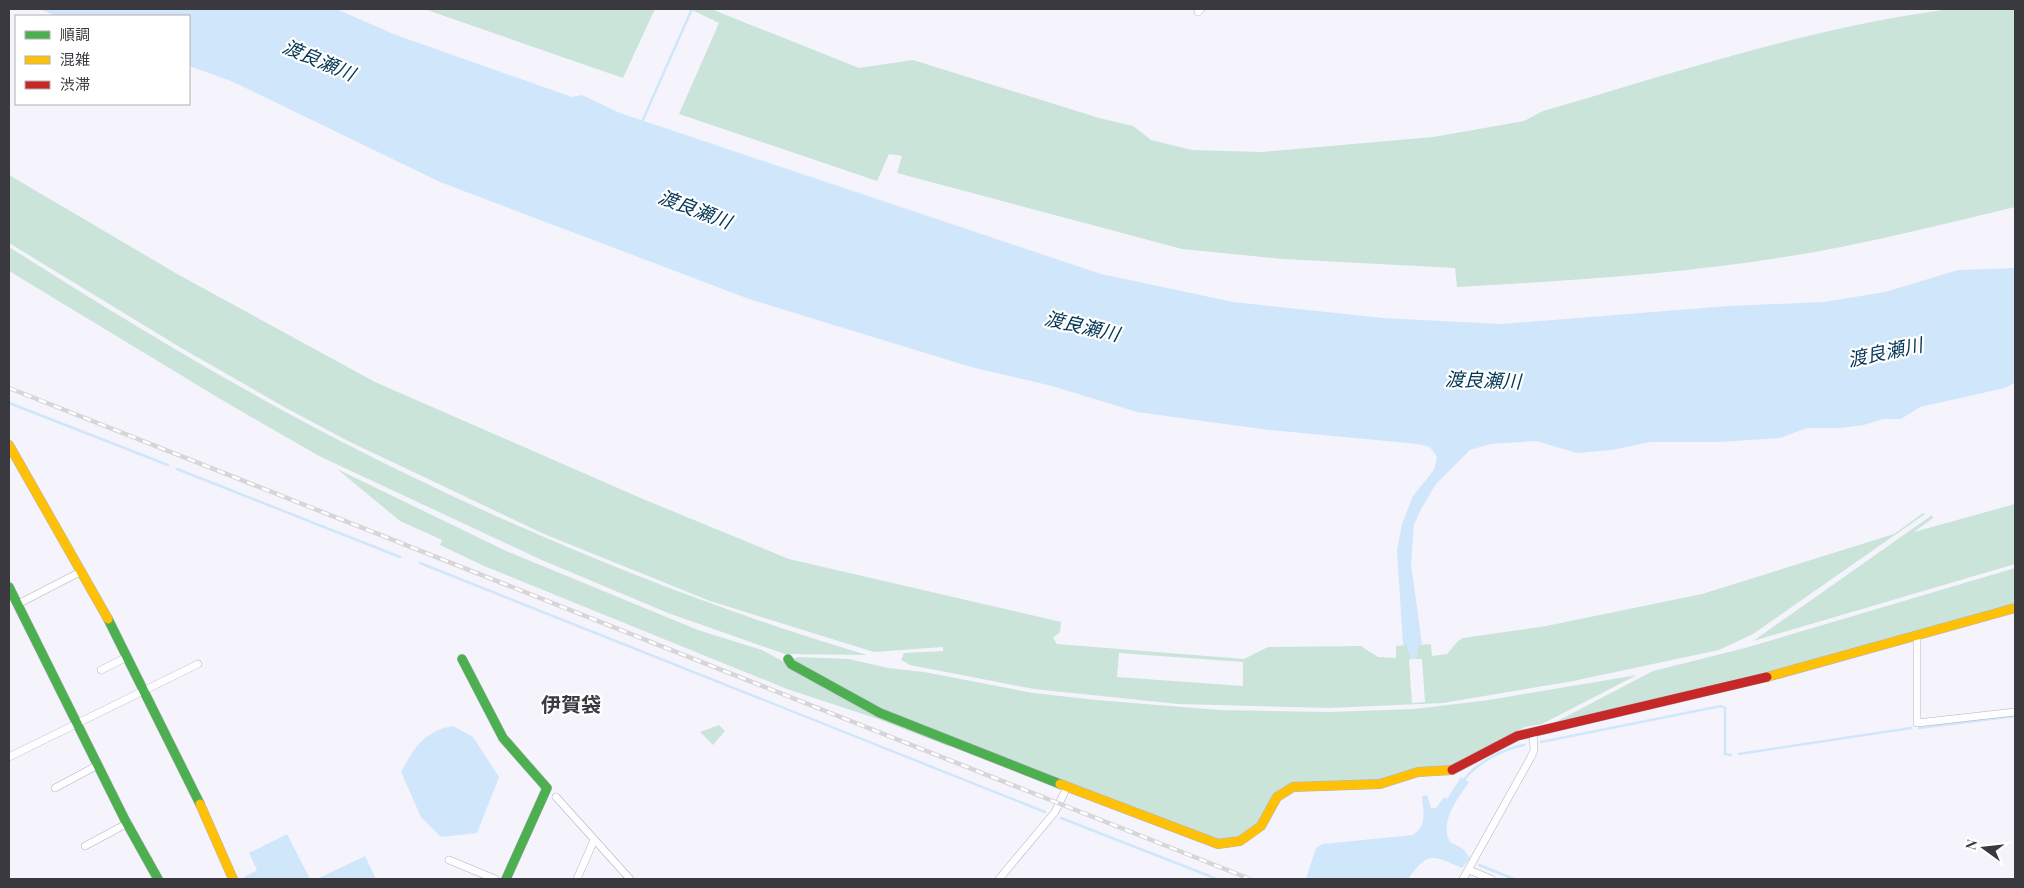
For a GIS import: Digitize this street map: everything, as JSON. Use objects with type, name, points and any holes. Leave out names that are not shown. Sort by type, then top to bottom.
[{"type":"street","points":[[9,448],[82,571],[127,657],[204,809],[233,879]]},
{"type":"street","points":[[18,604],[82,571]]},
{"type":"street","points":[[9,587],[98,765],[158,879]]},
{"type":"street","points":[[788,659],[791,664],[880,713],[1193,836],[1225,844],[1240,841],[1255,832],[1266,819],[1277,797],[1293,787],[1380,784],[1418,772],[1451,771],[1517,736],[1729,688],[1917,637],[2015,608]]},
{"type":"street","points":[[1917,637],[1917,723],[2015,712]]},
{"type":"street","points":[[101,670],[127,657]]},
{"type":"street","points":[[462,660],[503,738],[547,788],[506,879]]},
{"type":"street","points":[[9,757],[198,664]]},
{"type":"street","points":[[1463,879],[1531,757],[1534,750],[1533,733]]},
{"type":"street","points":[[55,788],[98,765]]},
{"type":"street","points":[[1000,879],[1055,812],[1067,787]]},
{"type":"street","points":[[556,798],[630,879]]},
{"type":"street","points":[[85,846],[128,823]]},
{"type":"street","points":[[577,879],[594,840]]},
{"type":"street","points":[[449,860],[495,879]]},
{"type":"street","points":[[1469,870],[1491,879]]},
{"type":"green space","points":[[1959,8],[2015,9],[2015,207],[1841,247],[1746,263],[1602,278],[1457,287],[1455,268],[1283,259],[1182,249],[897,173],[902,156],[889,154],[877,181],[679,114],[719,23],[690,9],[711,9],[859,68],[913,60],[1099,118],[1133,126],[1151,140],[1192,150],[1262,152],[1433,137],[1524,121],[1543,111],[1694,66],[1847,27]]},
{"type":"green space","points":[[424,9],[655,9],[623,78]]},
{"type":"green space","points":[[9,175],[179,275],[375,382],[643,499],[789,559],[1061,622],[1060,632],[1053,638],[1057,644],[1244,659],[1268,647],[1361,646],[1378,657],[1396,658],[1396,646],[1407,645],[1411,659],[1409,660],[1412,703],[1425,702],[1422,659],[1416,659],[1418,645],[1431,644],[1432,656],[1447,654],[1463,638],[1546,626],[1702,594],[1894,534],[1923,513],[1925,514],[1753,634],[1719,650],[1573,681],[1443,703],[1329,708],[1178,704],[1034,689],[910,665],[901,660],[904,653],[943,651],[943,647],[874,652],[710,601],[544,534],[348,441],[286,408],[183,349],[9,243]],"holes":[[[1119,653],[1243,662],[1243,686],[1117,677]]]},
{"type":"green space","points":[[9,247],[232,382],[370,456],[430,485],[552,541],[676,591],[739,614],[867,655],[785,654],[668,613],[544,561],[319,456],[222,400],[9,271]]},
{"type":"green space","points":[[337,469],[504,550],[698,630],[762,650],[836,690],[946,743],[950,747],[878,719],[787,689],[484,566],[440,545],[442,540],[400,521]]},
{"type":"green space","points":[[2015,504],[2015,564],[1753,641],[1932,515],[1933,518],[1914,532]]},
{"type":"green space","points":[[2015,568],[2015,605],[1735,684],[1544,728],[1653,671],[1745,648]]},
{"type":"green space","points":[[799,657],[849,659],[888,668],[924,672],[1033,693],[1220,710],[1329,712],[1414,709],[1489,700],[1637,675],[1542,724],[1525,727],[1450,766],[1419,769],[1387,780],[1294,783],[1274,794],[1256,825],[1243,835],[1221,840],[1200,835],[888,714],[792,659]]},
{"type":"green space","points":[[719,725],[725,731],[713,745],[700,732]]},
{"type":"water","name":"渡良瀬川","points":[[40,9],[336,9],[396,35],[572,97],[582,95],[620,113],[1101,274],[1233,302],[1383,318],[1501,324],[1728,306],[1824,302],[1885,292],[1958,270],[2015,268],[2015,383],[2005,388],[1920,407],[1901,419],[1883,419],[1864,425],[1840,428],[1807,428],[1780,438],[1719,442],[1650,442],[1612,450],[1577,453],[1536,441],[1490,444],[1470,450],[1436,484],[1414,525],[1411,564],[1422,644],[1418,645],[1416,659],[1411,659],[1407,645],[1403,645],[1397,550],[1402,524],[1413,496],[1434,470],[1437,457],[1430,447],[1418,444],[1269,430],[1137,412],[1052,386],[971,367],[749,299],[440,182],[231,81],[190,66],[190,15],[54,15]]},
{"type":"water","points":[[453,726],[473,737],[499,777],[477,833],[441,837],[421,817],[401,772],[416,748],[427,736],[443,728]]},
{"type":"water","points":[[1461,777],[1469,782],[1455,803],[1448,818],[1447,834],[1450,842],[1463,849],[1470,858],[1462,868],[1444,860],[1431,858],[1421,864],[1408,879],[1306,879],[1316,848],[1323,844],[1412,835],[1417,832],[1423,818],[1422,796],[1427,795],[1431,808],[1436,808],[1444,797],[1447,799]]},
{"type":"water","points":[[287,834],[310,879],[241,879],[257,870],[249,853]]},
{"type":"water","points":[[365,856],[376,879],[317,879]]},
{"type":"waterway","points":[[641,124],[692,9]]},
{"type":"waterway","points":[[9,403],[168,465]]},
{"type":"waterway","points":[[177,469],[400,557]]},
{"type":"waterway","points":[[420,563],[1045,812]]},
{"type":"waterway","points":[[1541,742],[1721,706],[1725,708],[1725,754],[1731,755]]},
{"type":"waterway","points":[[1919,728],[2015,716]]},
{"type":"waterway","points":[[1739,754],[1911,728]]},
{"type":"waterway","points":[[1464,780],[1475,768],[1491,758],[1508,749],[1524,745]]},
{"type":"waterway","points":[[1061,818],[1217,879]]},
{"type":"waterway","points":[[1479,865],[1514,879]]},
{"type":"railway","points":[[9,388],[1250,879]]},
{"type":"traffic: fast","points":[[9,587],[125,820],[158,879]]},
{"type":"traffic: fast","points":[[108,619],[200,804]]},
{"type":"traffic: fast","points":[[462,659],[503,738],[547,788],[506,879]]},
{"type":"traffic: fast","points":[[788,659],[791,664],[880,713],[1060,784]]},
{"type":"traffic: slow","points":[[9,445],[108,619]]},
{"type":"traffic: slow","points":[[1767,677],[2015,608]]},
{"type":"traffic: slow","points":[[1060,784],[1218,844],[1240,841],[1261,826],[1277,797],[1293,787],[1380,784],[1418,772],[1452,770]]},
{"type":"traffic: slow","points":[[200,804],[233,879]]},
{"type":"traffic: jam","points":[[1452,770],[1517,736],[1767,677]]},
{"type":"district","name":"伊賀袋","points":[[571,705]]}]
